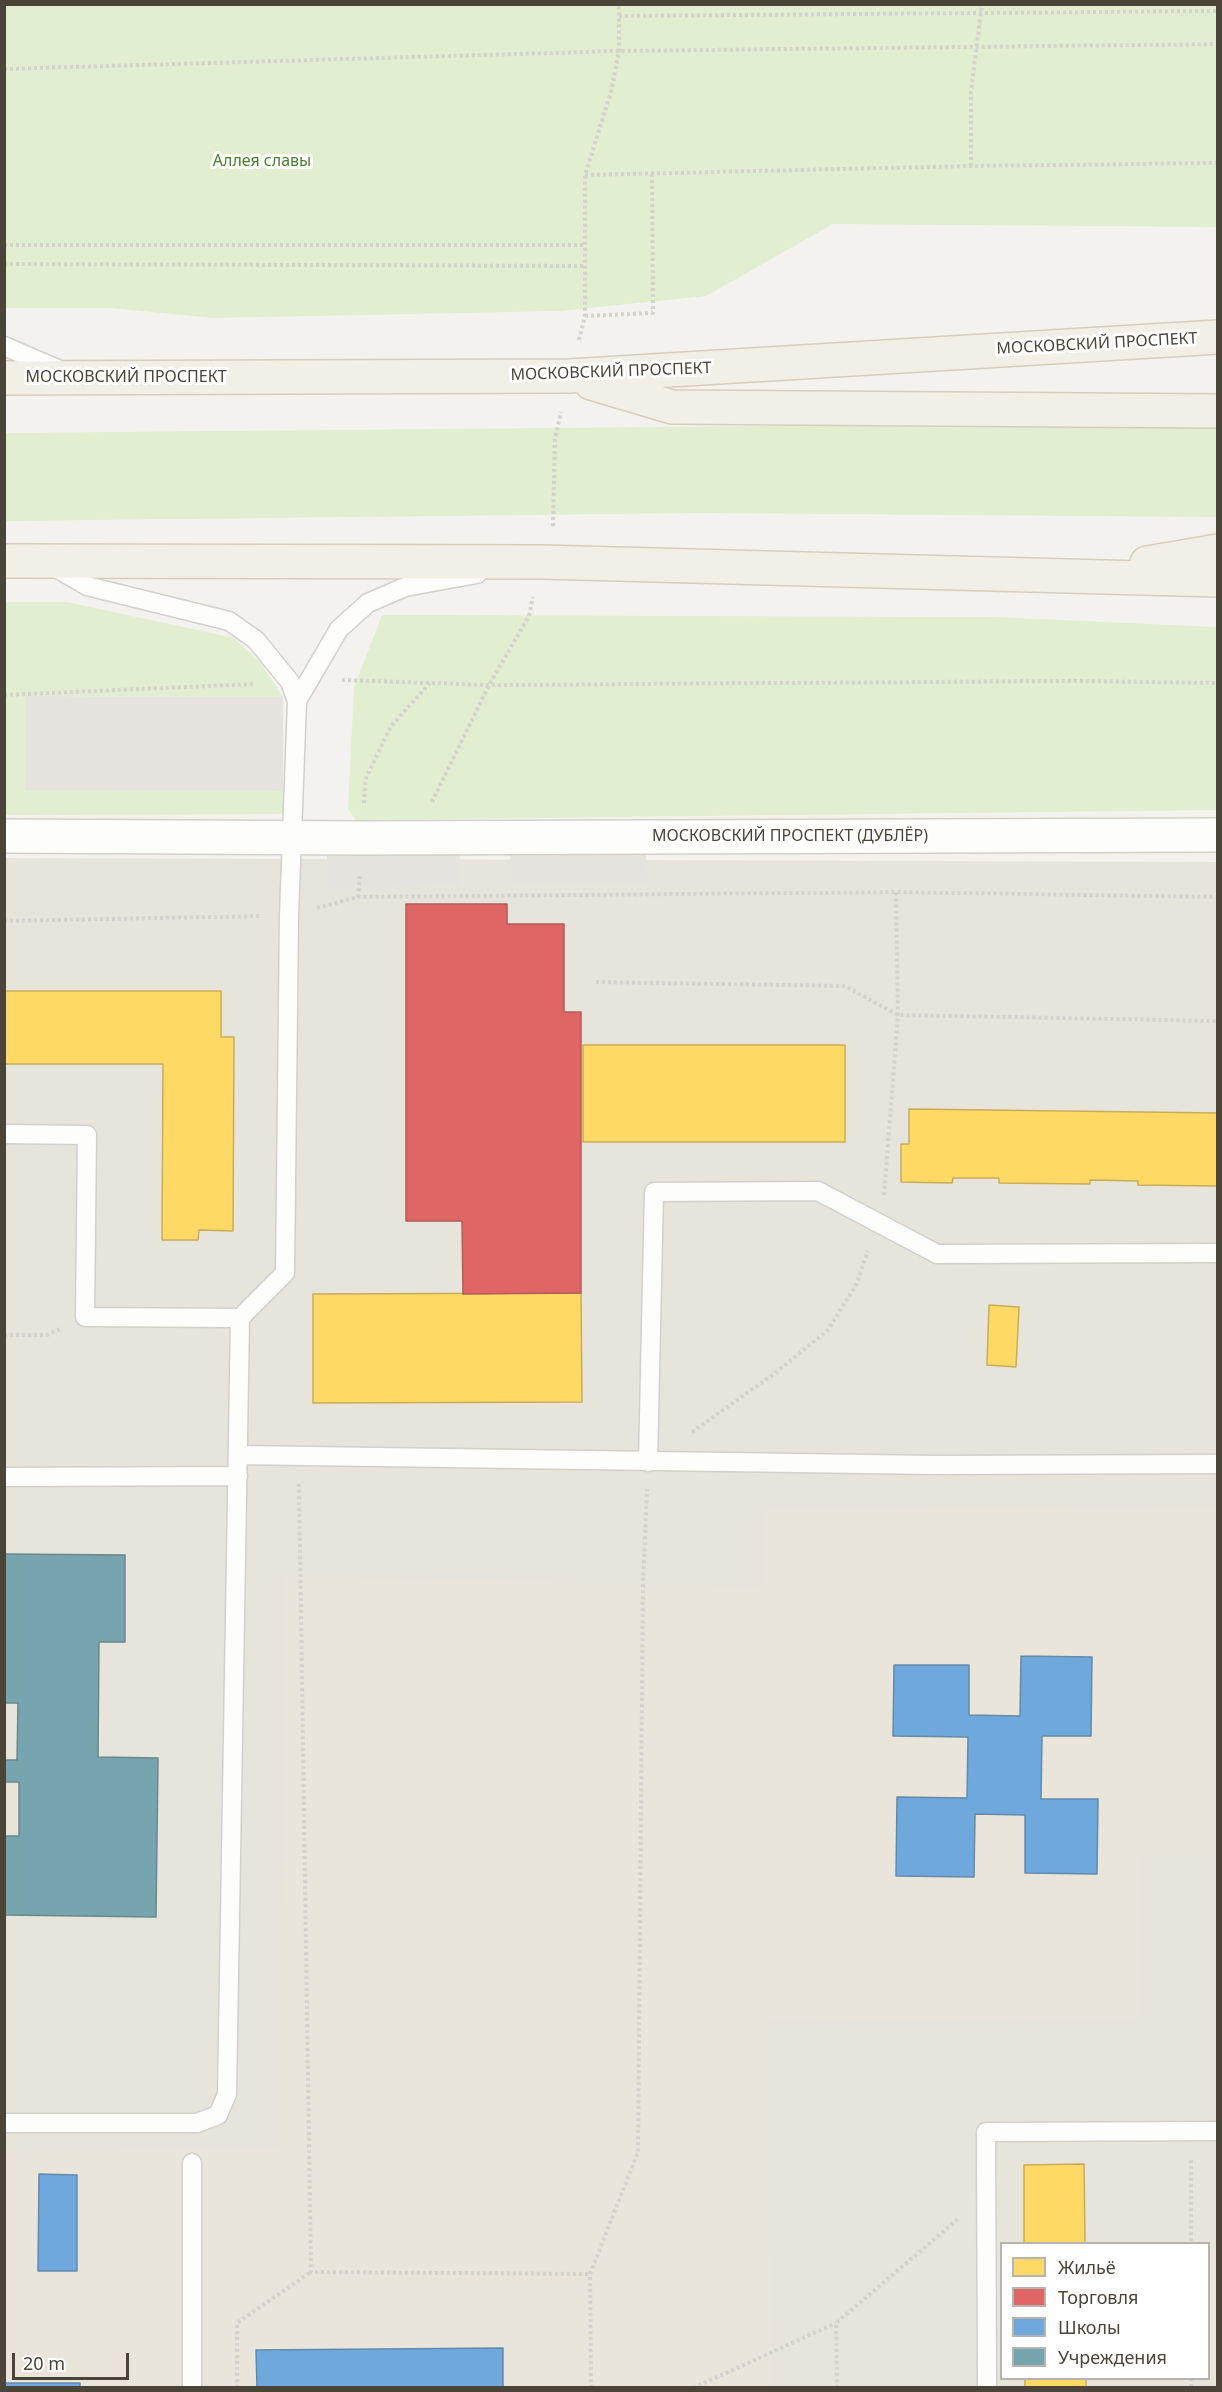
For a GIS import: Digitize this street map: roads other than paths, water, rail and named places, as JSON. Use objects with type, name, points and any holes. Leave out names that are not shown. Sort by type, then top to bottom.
[{"type":"main road","name":"МОСКОВСКИЙ ПРОСПЕКТ","points":[[4,378],[569,376],[1218,337]]},
{"type":"main road","points":[[569,376],[672,407],[1218,411]]},
{"type":"main road","points":[[1083,575],[1218,551]]},
{"type":"main road","points":[[4,561],[542,562],[1218,580]]},
{"type":"street","name":"МОСКОВСКИЙ ПРОСПЕКТ (ДУБЛЁР)","points":[[4,836],[362,838],[1218,835]]},
{"type":"lane","points":[[4,346],[74,377]]},
{"type":"lane","points":[[4,1134],[87,1135],[85,1317],[240,1318],[285,1274],[289,916],[297,701],[290,682],[256,640],[229,621],[87,586],[44,561]]},
{"type":"lane","points":[[297,701],[339,629],[368,603],[405,587],[542,562]]},
{"type":"lane","points":[[648,1462],[654,1192],[818,1191],[937,1254],[1218,1253]]},
{"type":"lane","points":[[4,2123],[197,2124],[218,2115],[227,2094],[240,1318]]},
{"type":"lane","points":[[238,1455],[935,1465],[1218,1464]]},
{"type":"lane","points":[[4,1477],[238,1476]]},
{"type":"lane","points":[[987,2388],[986,2132],[1218,2131]]},
{"type":"lane","points":[[192,2163],[192,2388]]},
{"type":"park label","name":"Аллея славы","points":[[262,161]]}]
